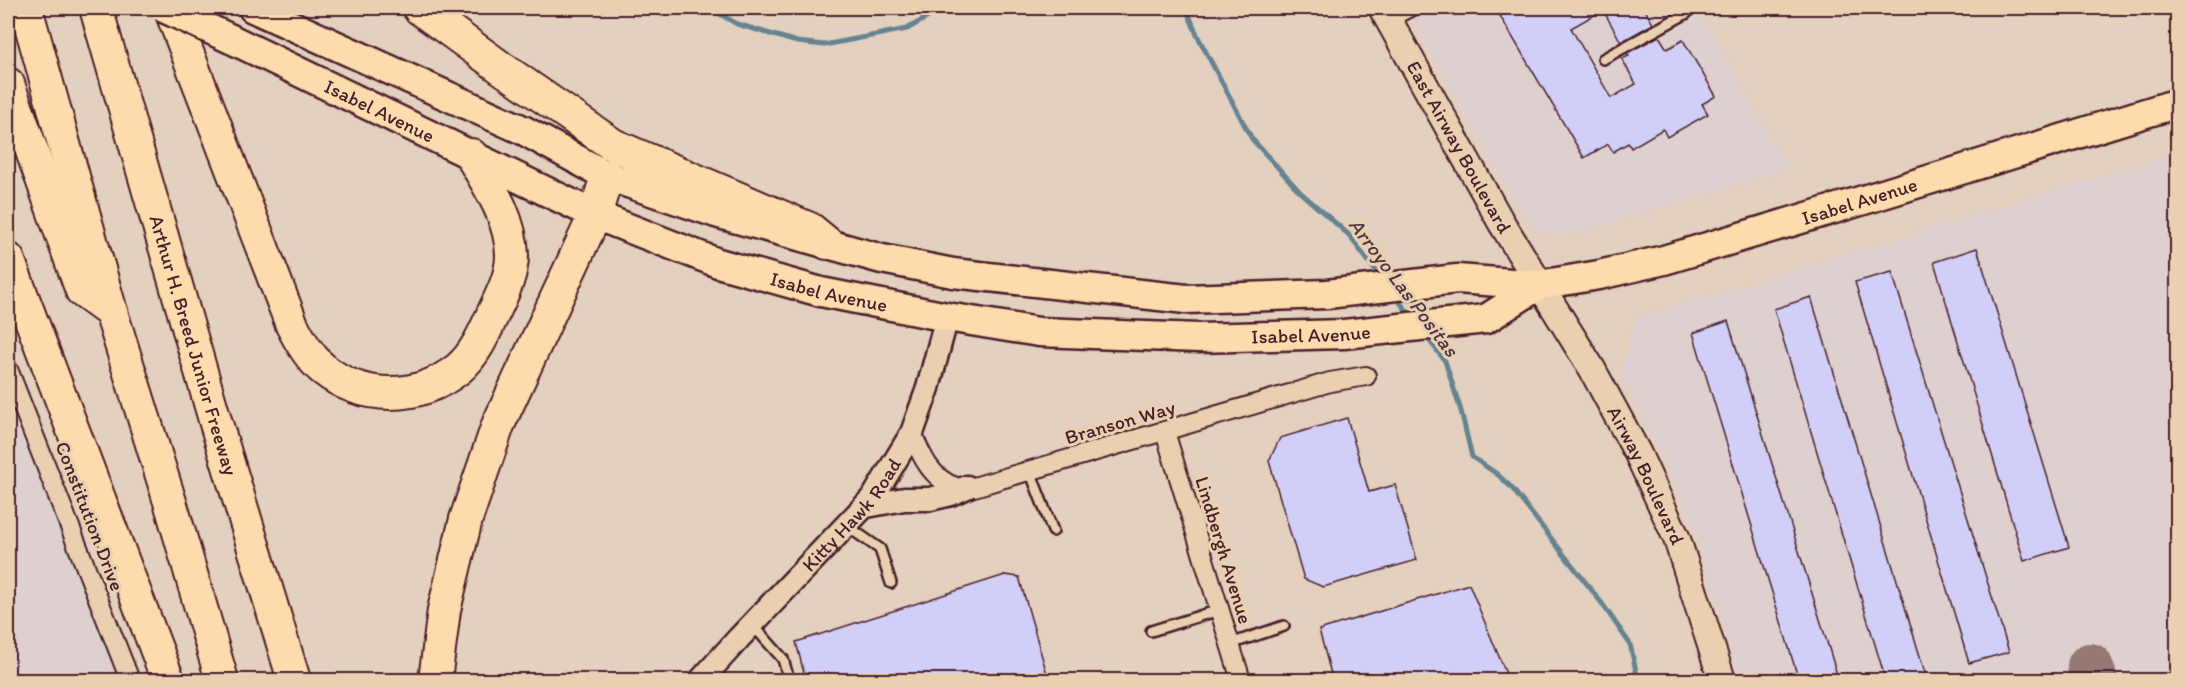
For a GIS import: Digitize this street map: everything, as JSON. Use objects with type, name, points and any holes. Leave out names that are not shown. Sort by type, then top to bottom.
[{"type":"highway","points":[[26,8],[111,312],[171,505],[222,681]]},
{"type":"highway","name":"Arthur H. Breed Junior Freeway","points":[[96,8],[215,420],[294,681]]},
{"type":"highway","name":"Isabel Avenue","points":[[164,8],[595,215],[718,263],[821,292],[947,317],[1039,332],[1199,338],[1344,334],[1486,319],[1539,285]]},
{"type":"highway","points":[[170,8],[292,325],[305,349],[316,362],[346,385],[370,392],[393,394],[416,390],[439,381],[459,368],[475,349],[486,330],[508,281],[512,256],[509,231],[500,208],[471,155]]},
{"type":"highway","name":"Isabel Avenue","points":[[253,8],[523,130],[607,176],[716,213],[882,259],[954,273],[1186,299],[1327,294],[1457,279],[1539,285],[1599,275],[1664,260],[2178,103]]},
{"type":"highway","points":[[419,8],[614,145],[810,229],[826,243]]},
{"type":"highway","points":[[8,84],[82,291],[111,312]]},
{"type":"highway","points":[[435,681],[444,610],[454,565],[466,519],[498,425],[595,215],[607,176]]},
{"type":"highway","points":[[8,259],[168,681]]},
{"type":"main road","name":"East Airway Boulevard","points":[[1386,15],[1501,222],[1539,285]]},
{"type":"main road","name":"Airway Boulevard","points":[[1539,285],[1592,369],[1658,493],[1693,585],[1722,681]]},
{"type":"street","name":"Kitty Hawk Road","points":[[701,681],[752,624],[867,506],[912,433],[928,388],[947,317]]},
{"type":"street","name":"Constitution Drive","points":[[8,369],[130,681]]},
{"type":"street","name":"Branson Way","points":[[967,487],[974,487],[1165,432],[1330,382],[1366,376]]},
{"type":"street","name":"Lindbergh Avenue","points":[[1165,432],[1241,681]]},
{"type":"street","points":[[912,433],[923,459],[941,479],[957,487],[967,487]]},
{"type":"street","points":[[867,506],[904,499],[930,499],[967,487]]},
{"type":"lane","points":[[1386,15],[1418,8]]},
{"type":"lane","points":[[1603,59],[1687,13]]},
{"type":"lane","points":[[1030,471],[1053,531]]},
{"type":"lane","points":[[847,526],[880,549],[891,583]]},
{"type":"lane","points":[[1151,631],[1219,610]]},
{"type":"lane","points":[[752,624],[783,659],[789,681]]},
{"type":"lane","points":[[1230,644],[1284,626]]},
{"type":"shaded area","points":[[1404,8],[1699,8],[1789,169],[1582,232],[1556,236],[1537,231],[1525,220],[1515,204]]},
{"type":"shaded area","points":[[2177,153],[2177,680],[1739,680],[1691,520],[1620,373],[1636,318]]},
{"type":"shaded area","points":[[8,341],[118,622],[140,680],[8,680]]},
{"type":"building","points":[[1514,8],[1644,8],[1653,24],[1621,42],[1603,10],[1571,28],[1611,98],[1636,84],[1622,59],[1629,56],[1627,53],[1659,36],[1667,49],[1683,40],[1716,96],[1702,104],[1708,114],[1667,137],[1663,129],[1631,148],[1628,143],[1613,152],[1608,144],[1584,158],[1500,16]]},
{"type":"building","points":[[1977,248],[2069,547],[2024,561],[1934,262]]},
{"type":"building","points":[[1892,272],[2009,652],[1969,663],[1855,282]]},
{"type":"building","points":[[1811,297],[1926,676],[1910,681],[1886,681],[1774,309]]},
{"type":"building","points":[[1728,321],[1839,681],[1799,681],[1693,333]]},
{"type":"building","points":[[1347,418],[1369,492],[1395,485],[1417,560],[1323,587],[1304,579],[1269,461],[1280,438]]},
{"type":"building","points":[[1005,575],[1019,577],[1049,681],[806,681],[796,642]]},
{"type":"building","points":[[1469,584],[1509,681],[1333,681],[1319,630]]},
{"type":"waterway","name":"Arroyo Las Positas","points":[[710,8],[737,24],[797,42],[824,45],[907,29],[941,8]]},
{"type":"waterway","name":"Arroyo Las Positas","points":[[1186,8],[1198,37],[1252,139],[1301,193],[1348,234],[1381,278]]},
{"type":"waterway","name":"Arroyo Las Positas","points":[[1394,295],[1411,316]]},
{"type":"waterway","name":"Arroyo Las Positas","points":[[1426,336],[1445,361],[1461,411],[1472,457],[1511,487],[1601,602],[1630,644],[1638,680]]},
{"type":"taxiway","points":[[2090,666],[2095,680]]}]
